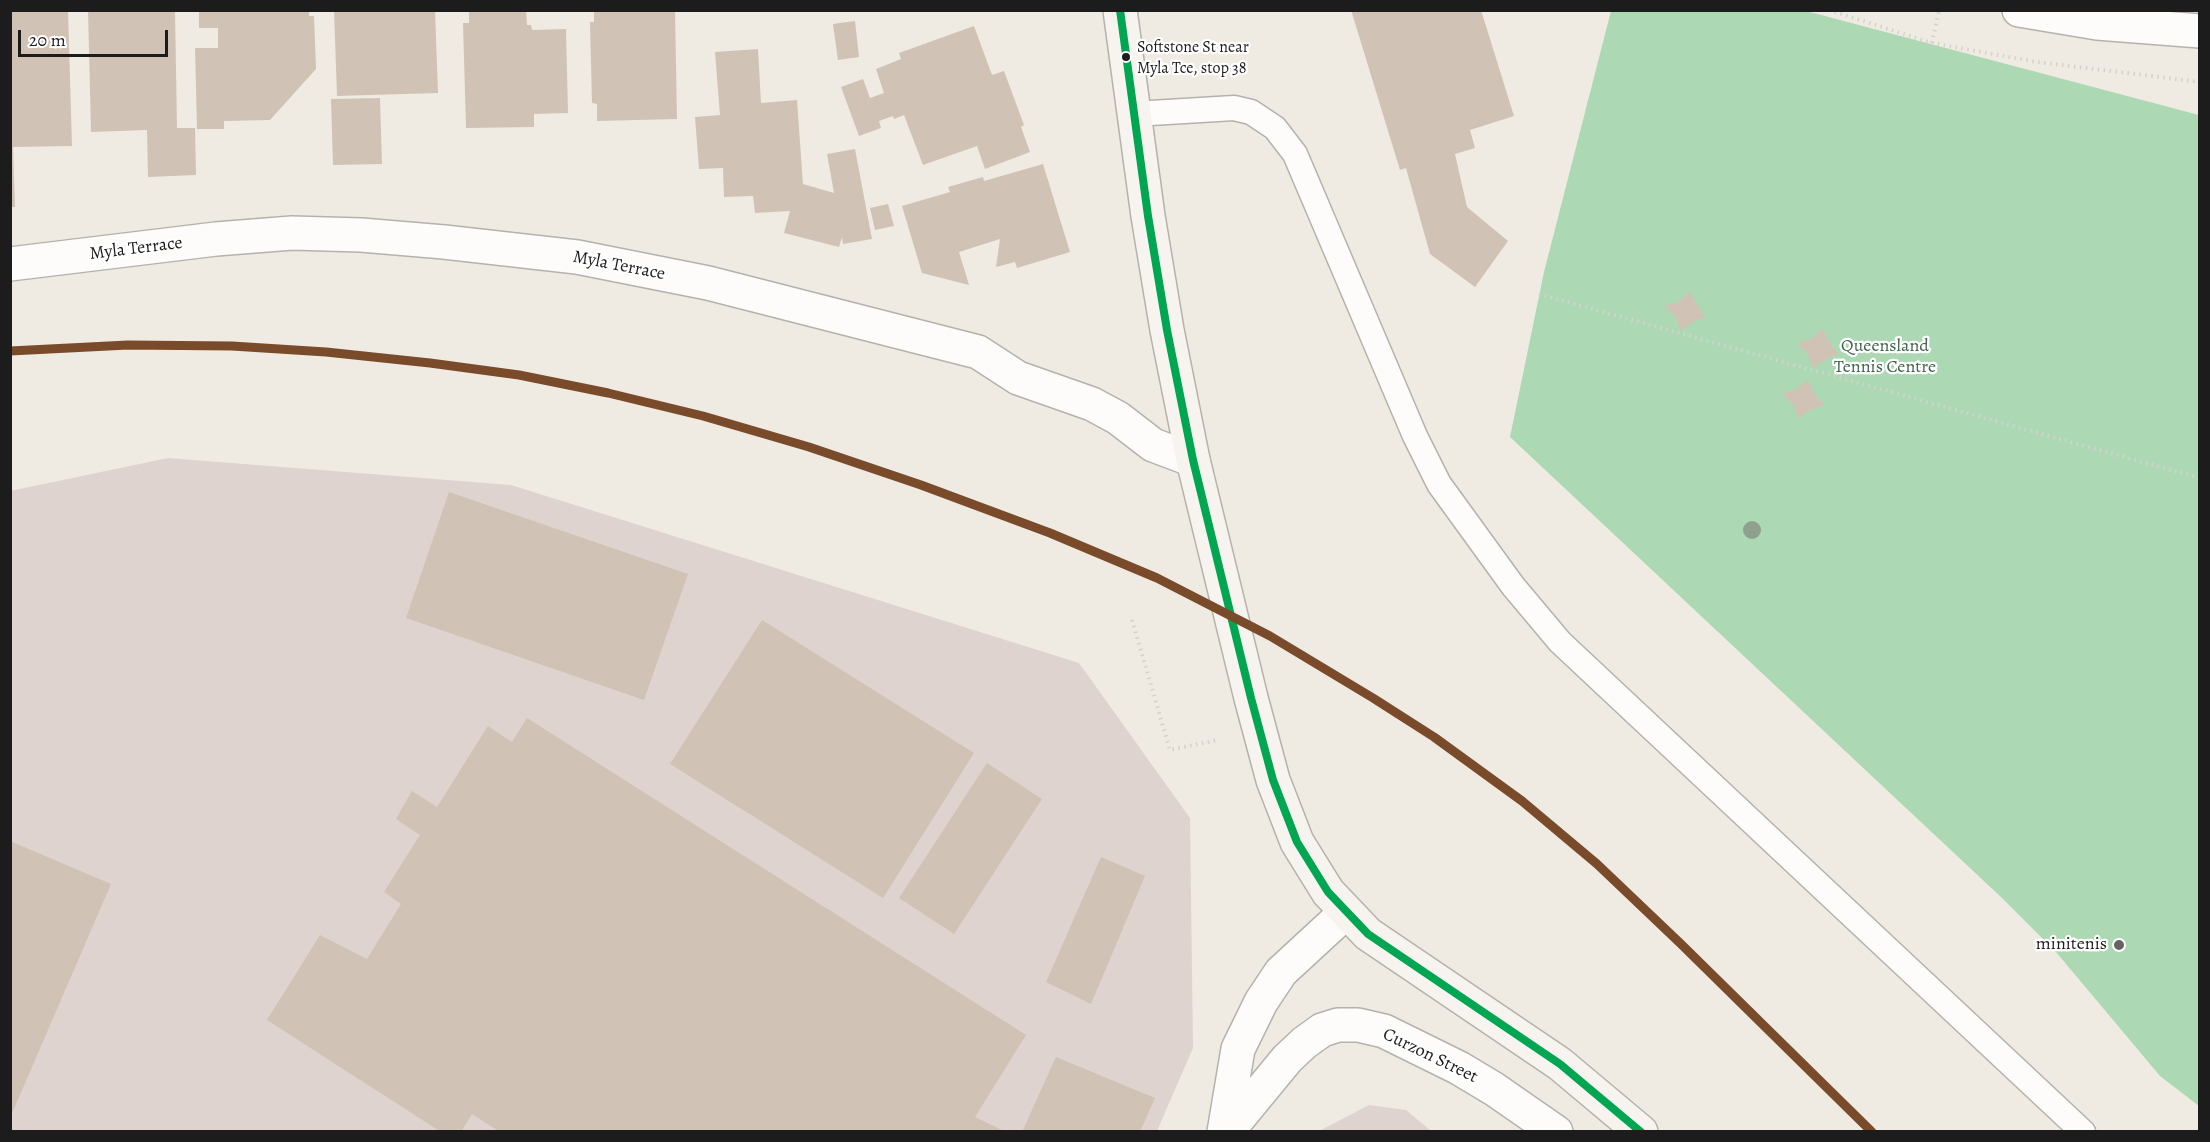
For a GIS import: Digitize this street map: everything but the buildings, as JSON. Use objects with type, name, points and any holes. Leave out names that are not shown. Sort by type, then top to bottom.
[{"type":"main road","points":[[1120,10],[1165,318],[1194,460],[1273,780],[1297,842],[1328,892],[1368,934],[1560,1064],[1641,1131]]},
{"type":"street","points":[[2019,10],[2097,23],[2199,32]]},
{"type":"street","name":"Myla Terrace","points":[[10,264],[216,239],[292,233],[361,235],[577,257],[698,281],[822,310],[978,352],[1018,378],[1092,404],[1118,418],[1153,445],[1194,460]]},
{"type":"street","name":"Curzon Street","points":[[1225,1131],[1238,1049],[1261,1002],[1281,972],[1346,912]]},
{"type":"street","name":"Curzon Street","points":[[1225,1131],[1287,1059],[1304,1043],[1322,1030],[1338,1025],[1358,1025],[1384,1031],[1460,1068],[1556,1131]]},
{"type":"lane","points":[[1134,114],[1234,108],[1251,112],[1275,128],[1295,154],[1415,436],[1439,484],[1513,586],[1560,642],[2083,1131]]},
{"type":"path","points":[[1932,42],[1939,10]]},
{"type":"path","points":[[1539,294],[2199,478]]},
{"type":"path","points":[[1132,620],[1170,750],[1221,739]]},
{"type":"shaded area","points":[[168,458],[511,485],[1079,663],[1190,818],[1193,1048],[1157,1131],[11,1131],[10,491]]},
{"type":"shaded area","points":[[1369,1105],[1406,1110],[1431,1131],[1319,1131]]},
{"type":"green space","name":"Queensland Tennis Centre","points":[[1611,11],[1806,11],[2199,115],[2199,1106],[2160,1076],[2056,952],[2002,898],[1510,437],[1544,272]]},
{"type":"transit line","points":[[1120,10],[1148,216],[1167,330],[1193,460],[1273,780],[1297,842],[1328,892],[1368,934],[1560,1064],[1641,1132]]},
{"type":"transit line","points":[[10,351],[128,345],[232,346],[326,352],[519,375],[703,416],[809,447],[921,485],[1050,533],[1157,578],[1270,636],[1434,737],[1522,801],[1597,864],[1872,1132]]},
{"type":"place","name":"Softstone St near Myla Tce, stop 38","points":[[1126,57]]},
{"type":"place","name":"minitenis","points":[[2119,945]]}]
